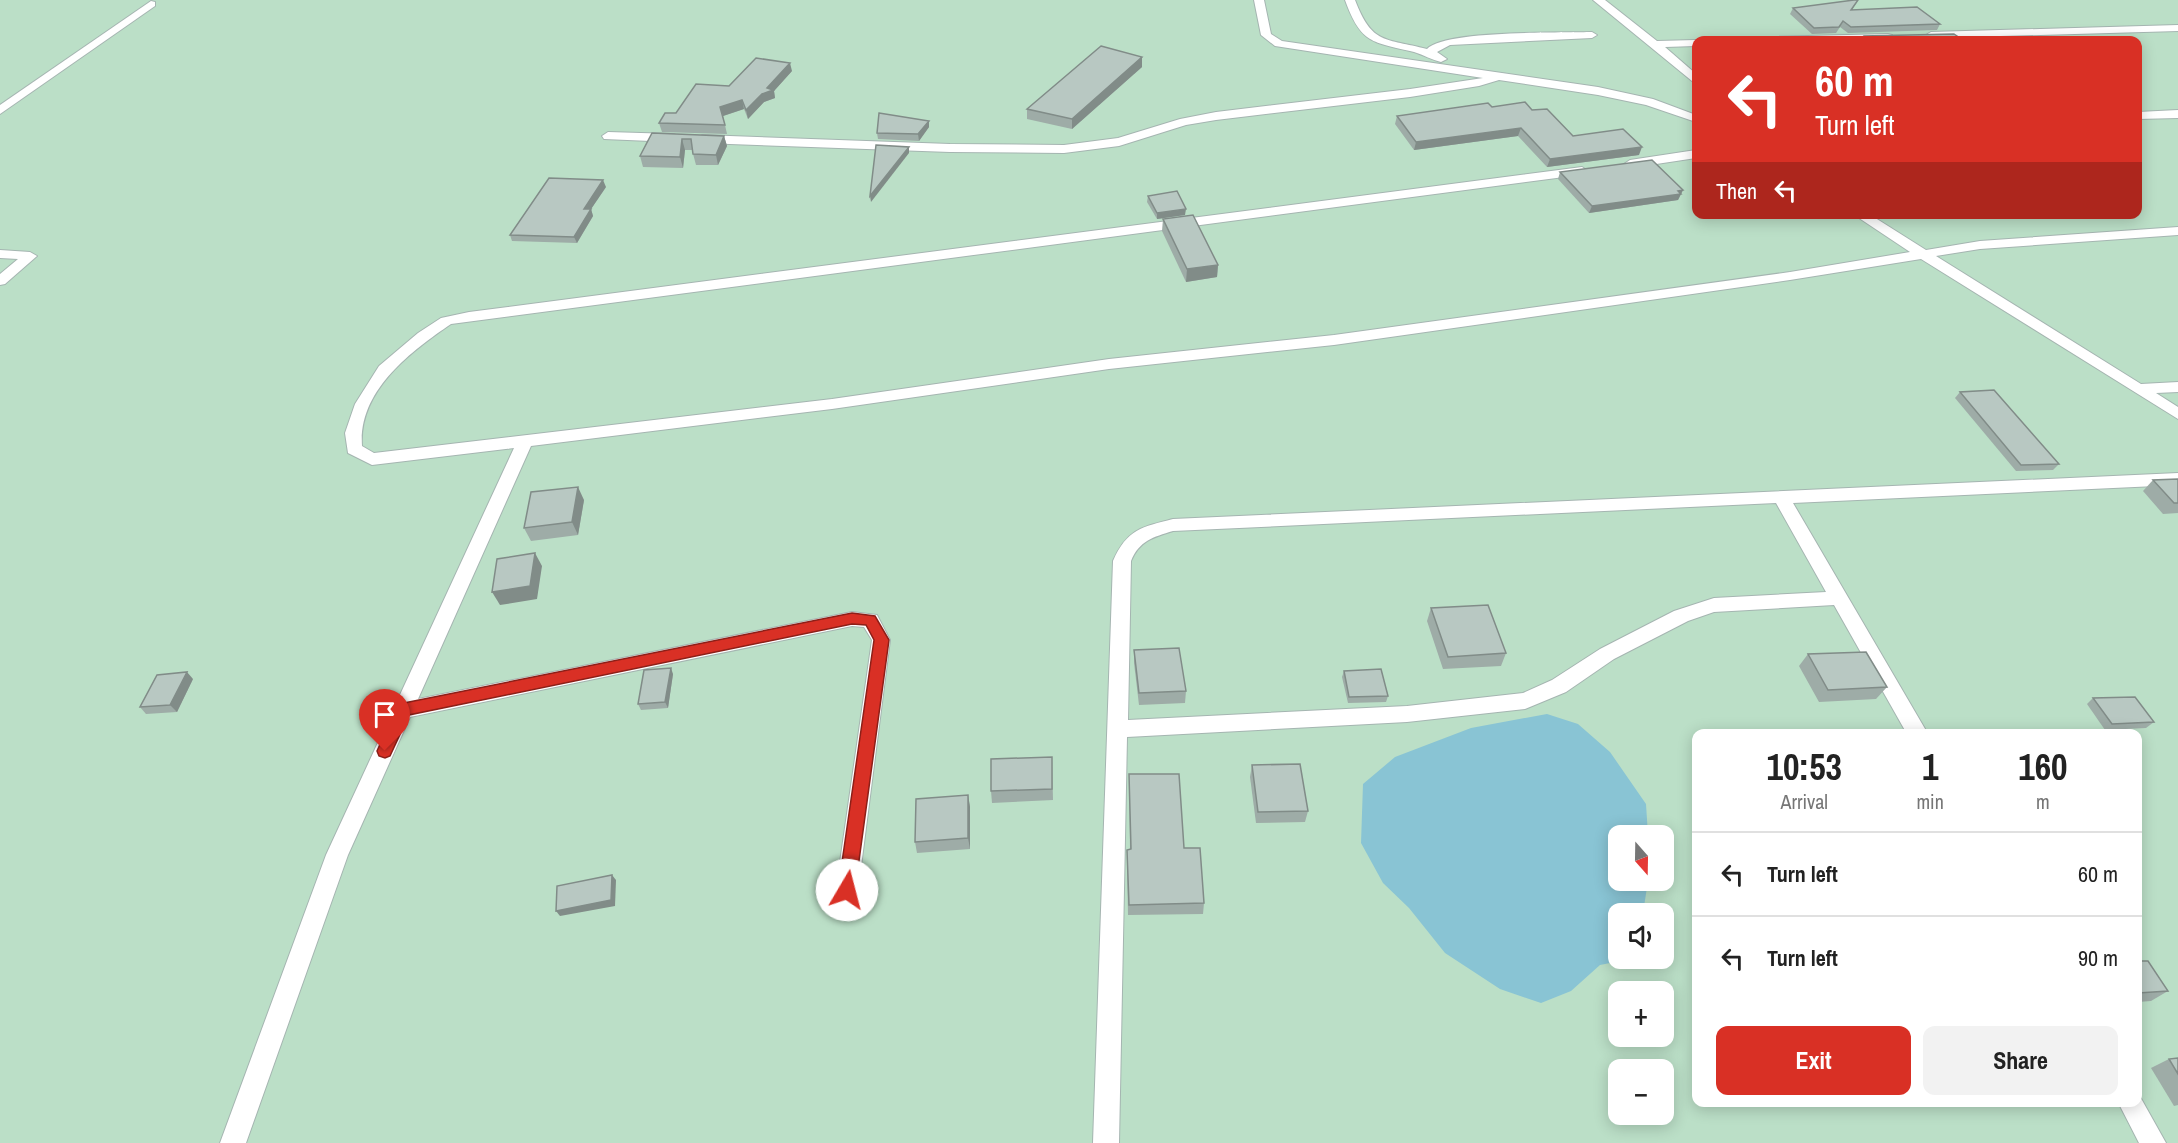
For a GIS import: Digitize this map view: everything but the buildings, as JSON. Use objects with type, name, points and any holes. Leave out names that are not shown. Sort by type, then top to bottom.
[{"type":"street","points":[[1259,0],[1266,35],[1279,44],[1598,91],[1649,102],[1692,118]]},
{"type":"street","points":[[1350,0],[1362,28],[1368,34],[1431,52],[1458,69]]},
{"type":"street","points":[[1598,0],[1692,76]]},
{"type":"street","points":[[0,110],[151,4]]},
{"type":"street","points":[[1910,36],[2178,28]]},
{"type":"street","points":[[1431,52],[1435,46],[1443,43],[1464,40],[1592,35]]},
{"type":"street","points":[[1654,44],[1692,43]]},
{"type":"street","points":[[608,136],[1064,150],[1119,142],[1184,122],[1216,116],[1410,93],[1479,82],[1499,76]]},
{"type":"street","points":[[2142,116],[2178,114]]},
{"type":"street","points":[[1616,166],[1692,155]]},
{"type":"street","points":[[1592,169],[469,316],[446,321],[423,336],[384,369],[363,404],[353,433],[354,449],[372,459],[525,441],[832,404],[1109,364],[1334,340],[1790,276],[1980,245],[2178,231]]},
{"type":"street","points":[[1867,219],[2178,414]]},
{"type":"street","points":[[0,254],[30,256],[0,281]]},
{"type":"street","points":[[2141,389],[2178,387]]},
{"type":"street","points":[[233,1143],[337,855],[525,441]]},
{"type":"street","points":[[1106,1143],[1122,561],[1128,544],[1138,536],[1173,525],[2178,479]]},
{"type":"street","points":[[1781,497],[1915,729]]},
{"type":"street","points":[[1118,729],[1407,714],[1525,701],[1559,686],[1607,654],[1681,616],[1714,605],[1840,598]]},
{"type":"street","points":[[404,710],[852,619],[870,620],[881,640],[847,890]]},
{"type":"street","points":[[2133,1107],[2154,1143]]},
{"type":"green space","points":[[0,0],[2178,0],[2178,1143],[0,1143]]},
{"type":"water","points":[[1547,714],[1578,724],[1610,752],[1646,804],[1647,825],[1608,825],[1608,891],[1646,891],[1645,903],[1608,903],[1608,963],[1600,965],[1571,991],[1541,1003],[1500,989],[1445,953],[1409,908],[1383,883],[1361,843],[1363,784],[1395,757],[1471,728]]},
{"type":"route","points":[[385,751],[404,710],[852,619],[870,620],[881,640],[847,890]]}]
